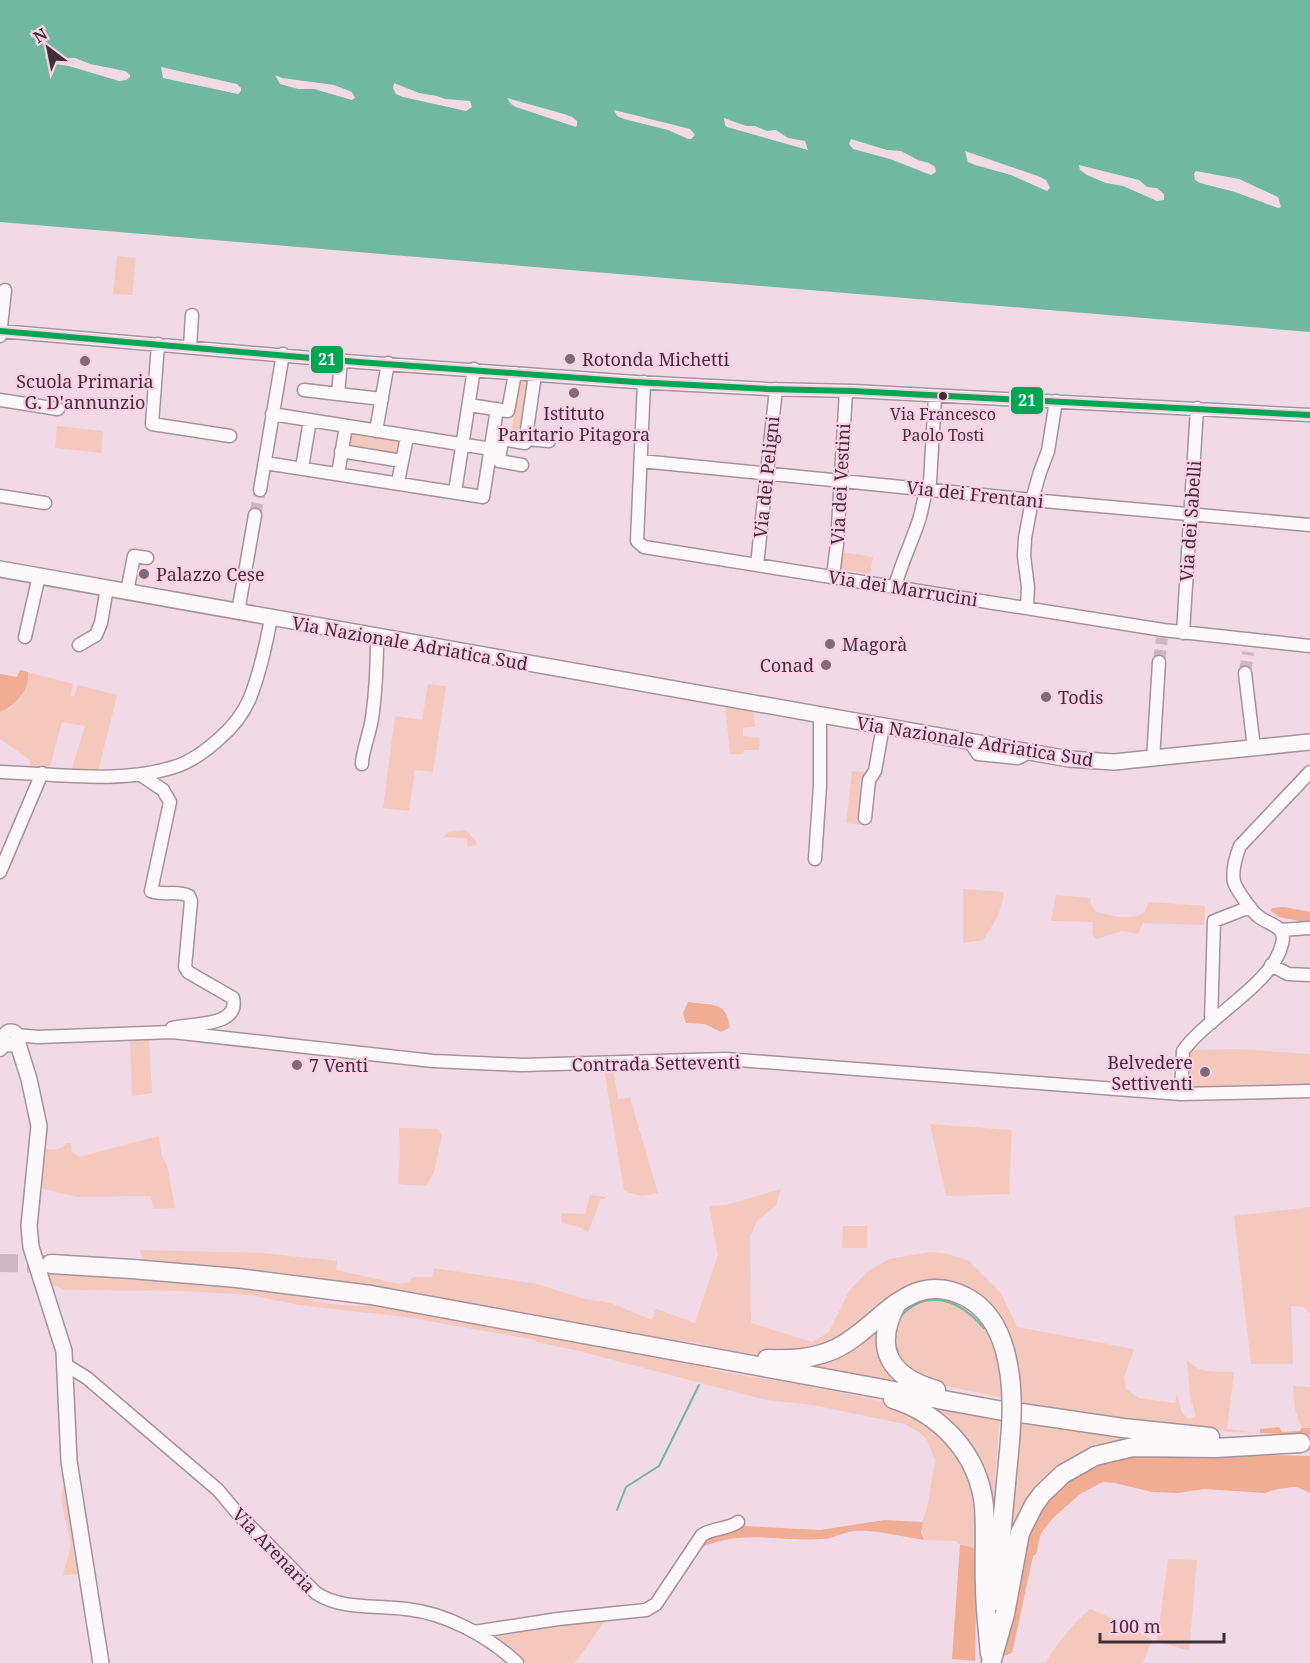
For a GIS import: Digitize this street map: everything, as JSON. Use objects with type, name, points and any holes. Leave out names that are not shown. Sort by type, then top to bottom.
[{"type":"highway","points":[[51,1264],[158,1271],[317,1287],[1009,1411],[1171,1433],[1305,1443]]},
{"type":"highway","points":[[709,1357],[790,1360],[813,1357],[846,1343],[908,1295],[923,1290],[940,1289],[960,1294],[974,1302],[992,1321],[1005,1351],[1012,1381],[1012,1406],[990,1661]]},
{"type":"highway","points":[[897,1304],[887,1323],[885,1341],[890,1359],[901,1373],[917,1384],[927,1387],[996,1401],[1009,1411]]},
{"type":"highway","points":[[808,1375],[896,1400],[916,1408],[940,1424],[967,1457],[977,1477],[984,1506],[985,1591],[990,1661]]},
{"type":"highway","points":[[990,1661],[1005,1614],[1020,1533],[1034,1505],[1062,1474],[1095,1456],[1133,1448],[1215,1448],[1305,1443]]},
{"type":"main road","name":"Via Nazionale Adriatica Sud","points":[[0,569],[1028,753],[1085,761],[1114,762],[1153,759],[1310,742]]},
{"type":"main road","points":[[9,1040],[28,1076],[39,1126],[28,1226],[31,1247],[64,1351],[69,1461],[100,1663]]},
{"type":"street","points":[[0,338],[5,290]]},
{"type":"street","points":[[190,347],[192,315]]},
{"type":"street","points":[[0,331],[535,375],[776,389],[1310,414]]},
{"type":"street","points":[[158,344],[152,424],[230,436]]},
{"type":"street","points":[[260,490],[283,354]]},
{"type":"street","points":[[338,394],[341,360]]},
{"type":"street","points":[[376,431],[388,363]]},
{"type":"street","points":[[455,492],[474,369]]},
{"type":"street","points":[[469,405],[509,410],[515,373]]},
{"type":"street","points":[[526,440],[535,375]]},
{"type":"street","points":[[641,461],[649,382]]},
{"type":"street","name":"Via dei Peligni","points":[[757,564],[776,389]]},
{"type":"street","points":[[304,390],[382,399]]},
{"type":"street","name":"Via dei Vestini","points":[[833,576],[846,391]]},
{"type":"street","points":[[896,586],[900,566],[918,523],[930,482],[935,396]]},
{"type":"street","points":[[0,400],[58,409]]},
{"type":"street","points":[[1027,608],[1025,538],[1032,500],[1048,451],[1056,401]]},
{"type":"street","name":"Via dei Sabelli","points":[[1183,633],[1197,408]]},
{"type":"street","points":[[265,463],[483,497],[497,409]]},
{"type":"street","points":[[272,414],[491,449]]},
{"type":"street","points":[[302,468],[310,420]]},
{"type":"street","points":[[338,474],[346,426]]},
{"type":"street","points":[[398,482],[407,436]]},
{"type":"street","points":[[522,465],[499,461],[502,439],[525,443],[526,440],[549,441]]},
{"type":"street","points":[[341,451],[402,461]]},
{"type":"street","name":"Via dei Frentani","points":[[641,461],[1310,525]]},
{"type":"street","name":"Via dei Marrucini","points":[[641,461],[637,541],[644,547],[1027,608],[1162,634],[1183,633],[1250,646],[1310,646]]},
{"type":"street","points":[[0,496],[45,503]]},
{"type":"street","points":[[238,612],[255,514]]},
{"type":"street","points":[[127,592],[134,556],[147,558]]},
{"type":"street","points":[[25,637],[39,576]]},
{"type":"street","points":[[79,645],[96,635],[101,623],[107,588]]},
{"type":"street","points":[[0,772],[141,775],[175,767],[193,759],[234,725],[250,699],[271,618]]},
{"type":"street","points":[[362,764],[372,719],[377,675],[376,637]]},
{"type":"street","points":[[1153,759],[1160,663]]},
{"type":"street","points":[[1245,673],[1254,748]]},
{"type":"street","points":[[815,859],[820,786],[820,715]]},
{"type":"street","points":[[864,818],[868,780],[875,771],[883,726]]},
{"type":"street","points":[[1181,1094],[1184,1051],[1211,1023],[1251,989],[1271,965],[1282,946],[1280,930],[1258,917],[1234,883],[1236,858],[1240,846],[1310,772]]},
{"type":"street","points":[[0,872],[42,773]]},
{"type":"street","points":[[141,775],[163,790],[170,802],[151,891],[155,893],[182,892],[189,896],[191,901],[185,967],[188,972],[233,998],[234,1004],[232,1011],[213,1023],[178,1026],[158,1032]]},
{"type":"street","points":[[1211,1023],[1214,921],[1250,908]]},
{"type":"street","points":[[1280,930],[1310,928]]},
{"type":"street","points":[[1271,965],[1288,974],[1310,975]]},
{"type":"street","name":"Contrada Setteventi","points":[[9,1040],[158,1032],[433,1061],[522,1065],[725,1059],[1181,1094],[1310,1091]]},
{"type":"street","name":"Via Arenaria","points":[[66,1365],[87,1378],[218,1490],[239,1515],[316,1593],[327,1601],[409,1609],[442,1618],[487,1639],[517,1663]]},
{"type":"street","points":[[474,1632],[558,1619],[646,1610],[656,1604],[702,1535],[711,1529],[732,1527],[738,1522]]},
{"type":"shaded area","points":[[0,0],[1310,0],[1310,332],[0,222]]},
{"type":"shaded area","points":[[117,256],[136,258],[132,295],[113,294]]},
{"type":"shaded area","points":[[518,379],[530,380],[523,437],[511,435]]},
{"type":"shaded area","points":[[57,426],[103,431],[101,453],[55,448]]},
{"type":"shaded area","points":[[346,431],[401,440],[398,458],[343,450]]},
{"type":"shaded area","points":[[842,552],[873,557],[870,574],[839,569]]},
{"type":"shaded area","points":[[20,670],[28,672],[27,685],[11,706],[0,712],[0,674],[17,677]]},
{"type":"shaded area","points":[[28,672],[73,684],[71,695],[74,697],[78,685],[117,695],[98,772],[71,772],[85,726],[62,722],[49,770],[29,770],[30,760],[0,739],[0,712],[10,708],[29,677]]},
{"type":"shaded area","points":[[428,684],[446,686],[433,772],[415,770],[409,811],[383,808],[395,716],[422,720]]},
{"type":"shaded area","points":[[725,705],[753,711],[755,727],[743,728],[743,736],[760,738],[759,750],[744,750],[743,754],[730,754]]},
{"type":"shaded area","points":[[852,771],[867,772],[860,825],[846,823]]},
{"type":"shaded area","points":[[466,830],[477,845],[468,847],[467,838],[443,837],[449,832]]},
{"type":"shaded area","points":[[963,889],[1004,892],[997,917],[983,940],[963,943]]},
{"type":"shaded area","points":[[1056,895],[1090,898],[1095,911],[1120,917],[1133,917],[1144,913],[1149,902],[1205,906],[1204,925],[1143,923],[1138,934],[1122,931],[1097,939],[1092,934],[1093,922],[1051,921]]},
{"type":"shaded area","points":[[1284,907],[1310,912],[1310,923],[1279,917],[1271,911],[1272,908]]},
{"type":"shaded area","points":[[688,1002],[721,1008],[728,1019],[729,1028],[721,1032],[705,1024],[686,1023],[683,1013]]},
{"type":"shaded area","points":[[130,1039],[149,1039],[152,1093],[132,1096]]},
{"type":"shaded area","points":[[1238,1049],[1310,1054],[1310,1087],[1186,1090],[1188,1057],[1191,1050]]},
{"type":"shaded area","points":[[604,1069],[613,1069],[618,1099],[630,1098],[658,1193],[641,1196],[624,1191]]},
{"type":"shaded area","points":[[930,1124],[1012,1130],[1009,1194],[946,1196]]},
{"type":"shaded area","points":[[399,1128],[438,1129],[442,1135],[434,1172],[426,1186],[398,1184]]},
{"type":"shaded area","points":[[159,1136],[175,1208],[153,1209],[151,1196],[77,1197],[36,1187],[42,1142],[45,1148],[54,1150],[71,1143],[72,1152],[79,1157]]},
{"type":"shaded area","points":[[781,1189],[776,1205],[757,1221],[750,1237],[751,1323],[812,1342],[829,1332],[849,1291],[867,1272],[889,1259],[931,1252],[948,1254],[969,1261],[1001,1293],[1017,1327],[1134,1349],[1124,1377],[1126,1389],[1139,1398],[1175,1403],[1177,1394],[1182,1413],[1189,1419],[1196,1416],[1190,1397],[1187,1360],[1203,1370],[1234,1372],[1227,1429],[1260,1433],[1170,1426],[1020,1404],[1013,1349],[942,1282],[845,1340],[778,1357],[691,1342],[643,1337],[332,1280],[144,1263],[140,1250],[263,1253],[337,1261],[336,1270],[399,1284],[407,1283],[413,1277],[432,1277],[434,1268],[537,1284],[585,1299],[611,1303],[652,1320],[656,1309],[695,1323],[718,1255],[709,1206],[726,1205]]},
{"type":"shaded area","points":[[590,1195],[606,1197],[601,1199],[588,1232],[562,1223],[561,1213],[585,1214]]},
{"type":"shaded area","points":[[1310,1207],[1310,1314],[1304,1307],[1291,1306],[1293,1364],[1251,1364],[1234,1216]]},
{"type":"shaded area","points":[[843,1226],[867,1226],[867,1248],[842,1248]]},
{"type":"shaded area","points":[[43,1270],[279,1291],[333,1304],[387,1305],[680,1358],[723,1372],[815,1387],[899,1405],[954,1446],[969,1480],[974,1499],[977,1548],[960,1545],[956,1541],[924,1540],[921,1528],[928,1504],[935,1460],[927,1440],[919,1432],[904,1424],[813,1405],[766,1400],[536,1342],[536,1340],[405,1317],[298,1305],[251,1295],[185,1291],[66,1290],[46,1283]]},
{"type":"shaded area","points":[[947,1297],[973,1310],[988,1328],[997,1351],[1004,1398],[927,1382],[894,1357],[895,1316],[916,1299]]},
{"type":"shaded area","points":[[879,1320],[880,1336],[917,1389],[795,1367]]},
{"type":"shaded area","points":[[1293,1386],[1310,1387],[1310,1428],[1302,1428],[1295,1410]]},
{"type":"shaded area","points":[[918,1401],[1000,1417],[988,1567],[984,1492]]},
{"type":"shaded area","points":[[1019,1420],[1167,1439],[1131,1445],[1008,1553]]},
{"type":"shaded area","points":[[1279,1427],[1282,1432],[1310,1428],[1310,1435],[1260,1433],[1260,1429]]},
{"type":"shaded area","points":[[1162,1452],[1310,1456],[1310,1493],[1296,1487],[1265,1493],[1204,1489],[1178,1493],[1152,1492],[1103,1482],[1080,1494],[1053,1518],[1041,1533],[1036,1554],[1033,1556],[1012,1653],[1000,1657],[1012,1580],[1038,1501],[1096,1459]]},
{"type":"shaded area","points":[[65,1481],[81,1574],[63,1575],[70,1546],[62,1503]]},
{"type":"shaded area","points":[[885,1520],[923,1522],[921,1532],[924,1540],[862,1531],[824,1539],[759,1537],[728,1539],[696,1550],[707,1534],[727,1525],[820,1530]]},
{"type":"shaded area","points":[[960,1545],[977,1548],[975,1661],[952,1659]]},
{"type":"shaded area","points":[[1168,1559],[1197,1560],[1189,1651],[1157,1641]]},
{"type":"shaded area","points":[[1090,1609],[1132,1627],[1152,1640],[1143,1663],[1045,1663],[1066,1634]]},
{"type":"shaded area","points":[[609,1615],[575,1663],[518,1663],[480,1633]]},
{"type":"pier","points":[[47,53],[60,58],[75,58],[90,64],[125,71],[130,77],[119,81],[69,66],[54,64],[45,58]]},
{"type":"pier","points":[[161,67],[237,84],[241,91],[238,94],[163,78]]},
{"type":"pier","points":[[275,75],[334,85],[352,92],[355,98],[352,100],[314,89],[298,89],[280,84]]},
{"type":"pier","points":[[394,83],[419,93],[445,99],[470,101],[472,107],[466,111],[403,97],[396,94],[393,88]]},
{"type":"pier","points":[[507,98],[572,117],[577,121],[577,125],[576,127],[516,107]]},
{"type":"pier","points":[[614,110],[690,129],[695,135],[688,139],[668,130],[624,119],[617,116]]},
{"type":"pier","points":[[724,118],[767,131],[776,130],[788,138],[805,141],[808,150],[727,127]]},
{"type":"pier","points":[[851,139],[887,150],[901,151],[929,163],[935,167],[936,172],[931,175],[890,159],[853,149],[849,144]]},
{"type":"pier","points":[[965,151],[1038,176],[1046,180],[1050,188],[1047,191],[1011,175],[968,162]]},
{"type":"pier","points":[[1079,165],[1139,180],[1147,187],[1157,188],[1164,194],[1164,200],[1157,201],[1123,186],[1106,183],[1087,175],[1080,170]]},
{"type":"pier","points":[[1196,171],[1239,179],[1278,197],[1281,207],[1278,208],[1235,192],[1200,183],[1195,180]]},
{"type":"waterway","points":[[901,1316],[923,1302],[944,1301],[965,1311],[984,1328]]},
{"type":"waterway","points":[[895,1344],[898,1352]]},
{"type":"waterway","points":[[617,1510],[626,1487],[659,1466],[699,1385]]},
{"type":"tunnel","points":[[255,515],[260,490]]},
{"type":"tunnel","points":[[1159,662],[1162,638]]},
{"type":"tunnel","points":[[1245,673],[1248,652]]},
{"type":"tunnel","points":[[0,1263],[51,1264]]},
{"type":"transit line","name":"21","points":[[0,331],[358,362],[635,382],[1310,415]]},
{"type":"place","name":"Rotonda Michetti","points":[[570,359]]},
{"type":"place","name":"Scuola Primaria G. D'annunzio","points":[[85,361]]},
{"type":"place","name":"Istituto Paritario Pitagora","points":[[574,393]]},
{"type":"place","name":"Via Francesco Paolo Tosti","points":[[943,396]]},
{"type":"place","name":"Palazzo Cese","points":[[144,574]]},
{"type":"place","name":"Magorà","points":[[830,644]]},
{"type":"place","name":"Conad","points":[[826,665]]},
{"type":"place","name":"Todis","points":[[1046,697]]},
{"type":"place","name":"7 Venti","points":[[297,1065]]},
{"type":"place","name":"Belvedere Settiventi","points":[[1205,1072]]}]
